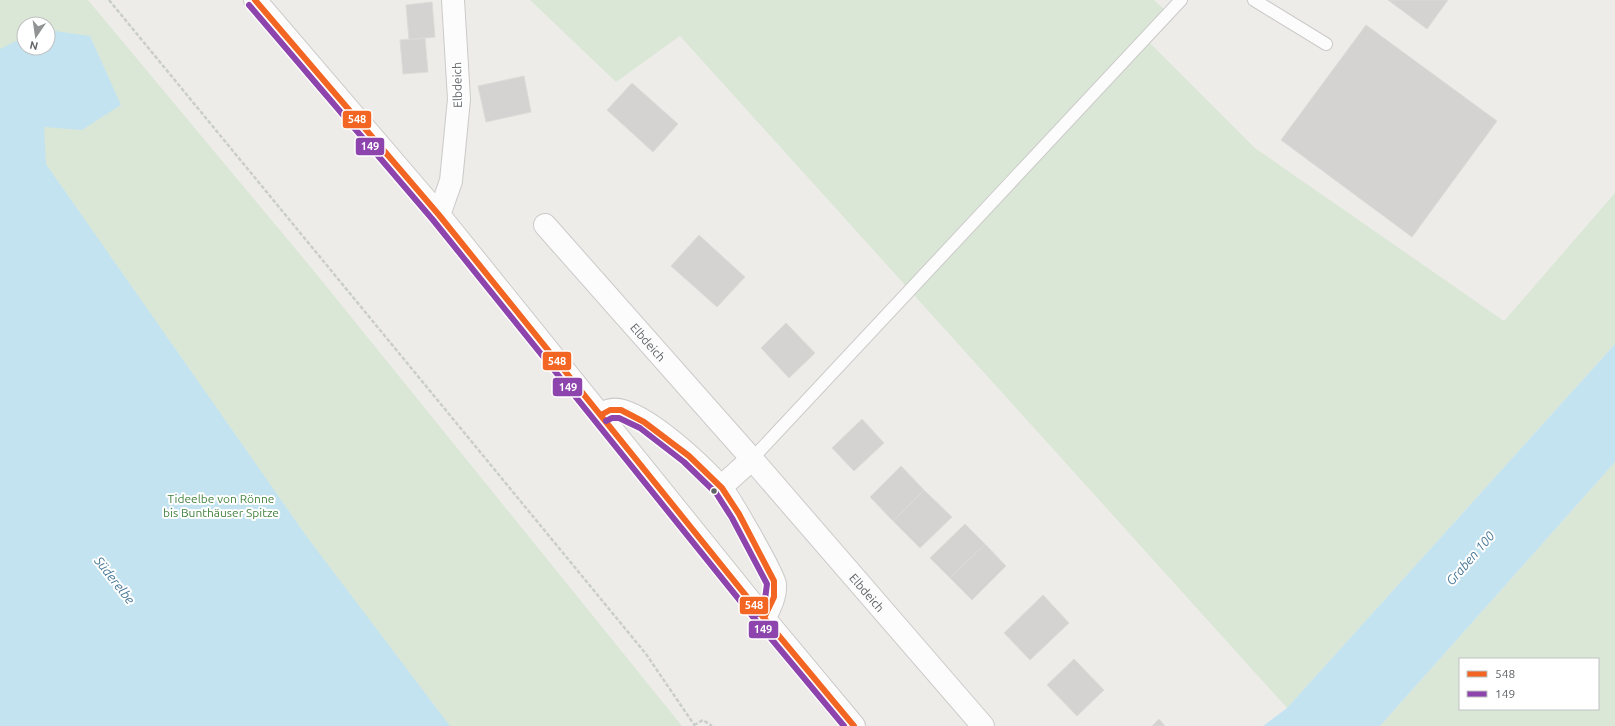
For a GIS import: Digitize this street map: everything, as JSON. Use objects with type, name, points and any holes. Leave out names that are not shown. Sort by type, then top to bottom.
[{"type":"street","points":[[255,0],[439,215],[764,618],[854,726]]},
{"type":"street","name":"Elbdeich","points":[[439,215],[451,181],[459,99],[453,0]]},
{"type":"street","name":"Elbdeich","points":[[545,225],[752,459],[983,726]]},
{"type":"street","points":[[600,415],[605,411],[622,410],[647,423],[690,457],[721,487],[740,518],[775,583],[771,605],[764,618]]},
{"type":"street","points":[[721,487],[752,459]]},
{"type":"lane","points":[[752,459],[1181,0]]},
{"type":"lane","points":[[1254,0],[1326,44]]},
{"type":"path","points":[[110,0],[646,654],[694,725],[703,720],[712,726]]},
{"type":"green space","name":"Tideelbe von Rönne bis Bunthäuser Spitze","points":[[0,0],[88,0],[314,271],[682,726],[1,726]]},
{"type":"green space","points":[[530,0],[1154,0],[1174,18],[1150,43],[1255,148],[1504,321],[1615,193],[1615,344],[1287,708],[680,36],[616,82]]},
{"type":"green space","points":[[1615,462],[1615,726],[1380,726]]},
{"type":"water","name":"Süderelbe","points":[[56,31],[90,36],[121,105],[82,130],[44,127],[46,164],[307,537],[450,726],[0,726],[0,49],[16,41],[16,56],[56,56]]},
{"type":"water","name":"Graben 100","points":[[1615,344],[1615,462],[1380,726],[1263,726],[1287,708]]},
{"type":"building","points":[[1388,0],[1448,0],[1427,29]]},
{"type":"building","points":[[432,2],[435,37],[409,40],[406,5]]},
{"type":"building","points":[[1366,25],[1497,121],[1412,237],[1281,140]]},
{"type":"building","points":[[425,38],[428,72],[403,74],[400,40]]},
{"type":"building","points":[[524,76],[531,112],[486,122],[478,86]]},
{"type":"building","points":[[632,83],[678,124],[653,152],[607,110]]},
{"type":"building","points":[[699,235],[745,277],[717,307],[671,266]]},
{"type":"building","points":[[786,323],[815,353],[789,378],[761,348]]},
{"type":"building","points":[[862,419],[884,443],[854,471],[832,448]]},
{"type":"building","points":[[901,466],[924,490],[893,521],[870,497]]},
{"type":"building","points":[[924,490],[952,517],[920,548],[893,521]]},
{"type":"building","points":[[965,524],[985,544],[950,578],[930,558]]},
{"type":"building","points":[[985,544],[1006,566],[972,600],[950,578]]},
{"type":"building","points":[[1043,595],[1069,623],[1030,660],[1004,633]]},
{"type":"building","points":[[1074,659],[1104,690],[1077,716],[1047,685]]},
{"type":"building","points":[[1159,719],[1165,726],[1152,726]]},
{"type":"transit line","name":"548","points":[[255,0],[439,215],[764,618],[854,726]]},
{"type":"transit line","name":"149","points":[[249,5],[433,220],[758,623],[844,726]]},
{"type":"transit line","name":"548","points":[[601,415],[610,410],[621,410],[644,422],[689,456],[722,488],[739,514],[774,581],[774,597],[764,618]]},
{"type":"transit line","name":"149","points":[[606,421],[612,418],[619,418],[640,428],[684,462],[716,493],[732,518],[767,584],[765,599],[757,614]]}]
